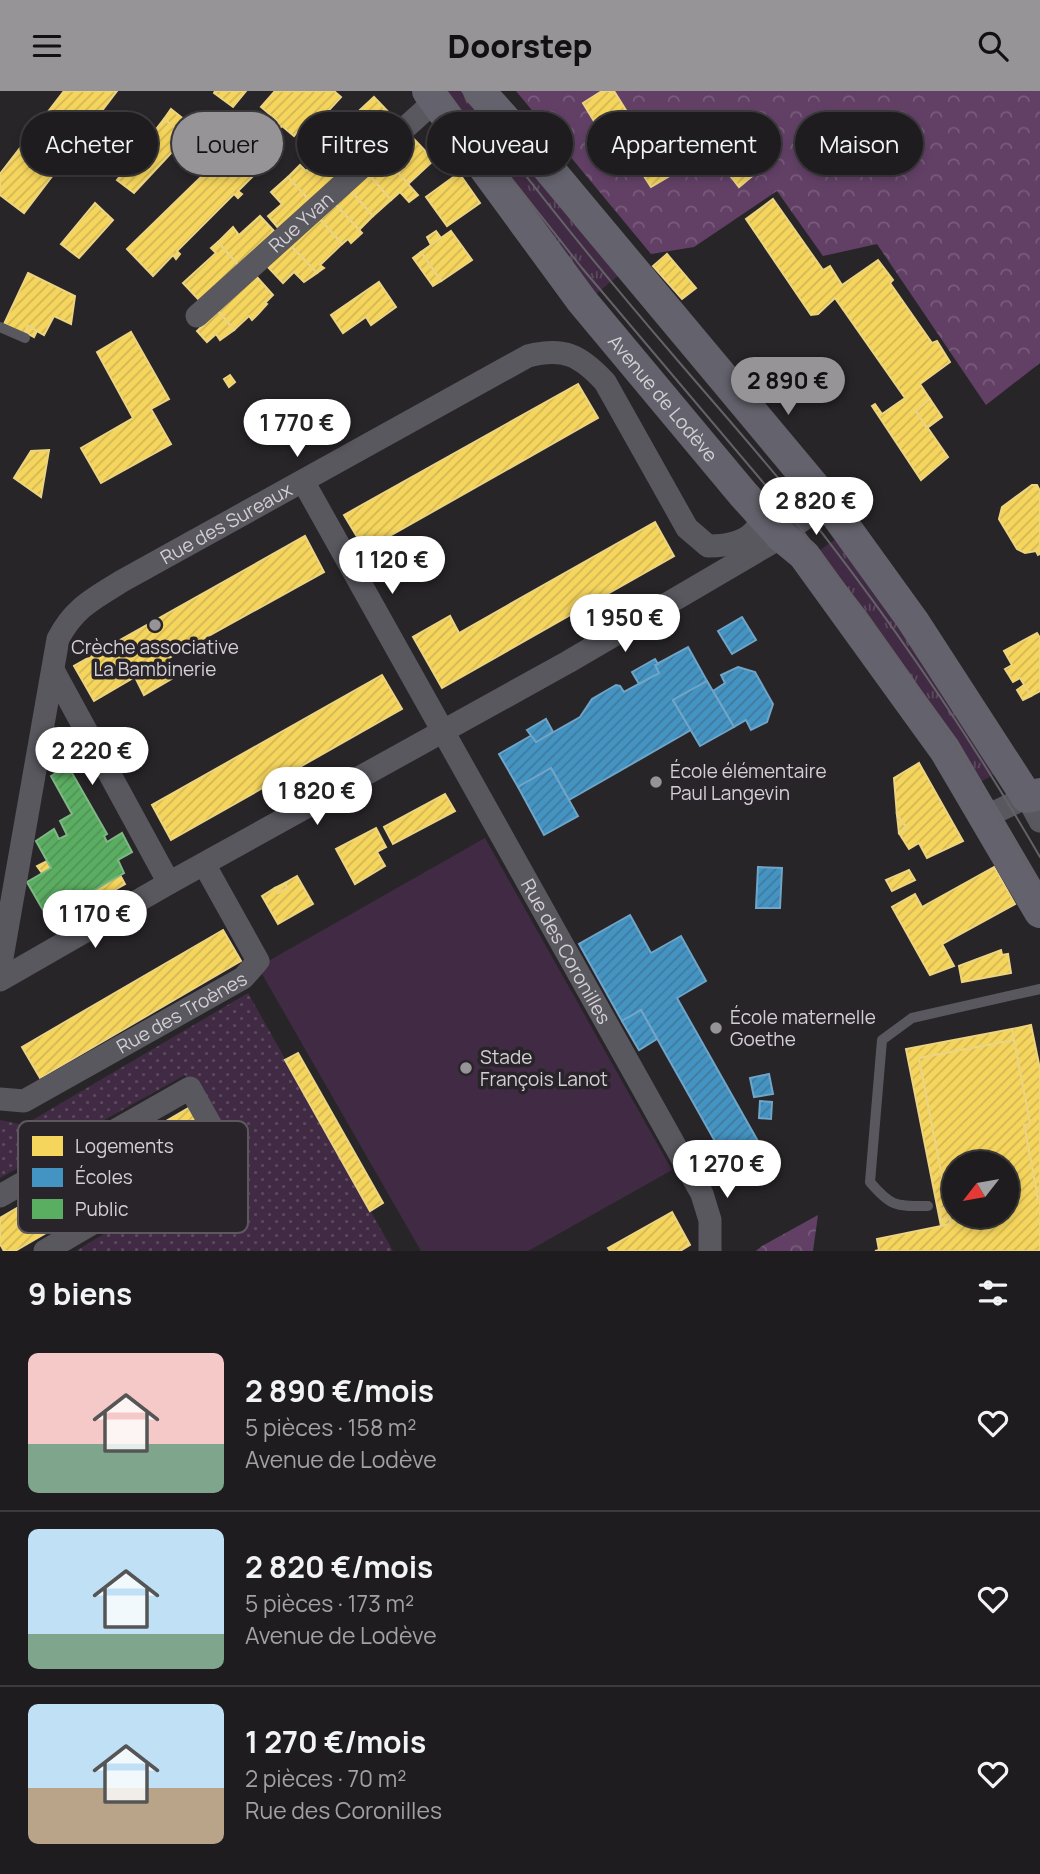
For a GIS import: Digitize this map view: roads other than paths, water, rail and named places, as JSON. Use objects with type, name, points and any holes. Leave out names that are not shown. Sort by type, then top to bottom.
[{"type":"street","points":[[479,91],[546,166],[819,493],[913,621],[1036,804]]},
{"type":"street","name":"Rue Yvan","points":[[197,316],[432,96]]},
{"type":"street","name":"Avenue de Lodève","points":[[432,96],[582,301],[774,528],[804,555],[945,750],[1040,912]]},
{"type":"street","name":"Rue des Sureaux","points":[[0,969],[58,639],[68,620],[80,608],[122,581],[528,356],[546,351],[565,352],[587,363],[605,381],[687,528],[708,546],[723,546],[741,540],[753,534],[758,526],[774,528],[819,493]]},
{"type":"street","name":"Rue des Coronilles","points":[[303,481],[702,1194],[710,1220],[710,1251]]},
{"type":"street","points":[[0,980],[169,883],[444,732],[774,528]]},
{"type":"street","points":[[53,670],[169,883]]},
{"type":"street","points":[[985,817],[1009,804],[1036,804]]},
{"type":"street","name":"Rue des Troènes","points":[[0,1099],[24,1101],[243,978],[258,961],[204,864]]},
{"type":"street","points":[[131,1121],[190,1088],[208,1121]]},
{"type":"street","points":[[0,1195],[18,1185]]},
{"type":"street","points":[[45,1251],[76,1233]]},
{"type":"lane","points":[[0,327],[25,338]]},
{"type":"lane","points":[[928,1206],[903,1206],[886,1200],[870,1182],[882,1040],[912,1018],[1040,989]]},
{"type":"tram line","points":[[445,91],[582,268],[784,507],[866,613],[958,749],[1040,885]]},
{"type":"tram line","points":[[462,91],[592,258],[827,539],[954,717],[1040,857]]},
{"type":"place","name":"Crèche associative La Bambinerie","points":[[155,625]]},
{"type":"place","name":"École élémentaire Paul Langevin","points":[[656,782]]},
{"type":"place","name":"École maternelle Goethe","points":[[716,1028]]},
{"type":"place","name":"Stade François Lanot","points":[[466,1068]]}]
